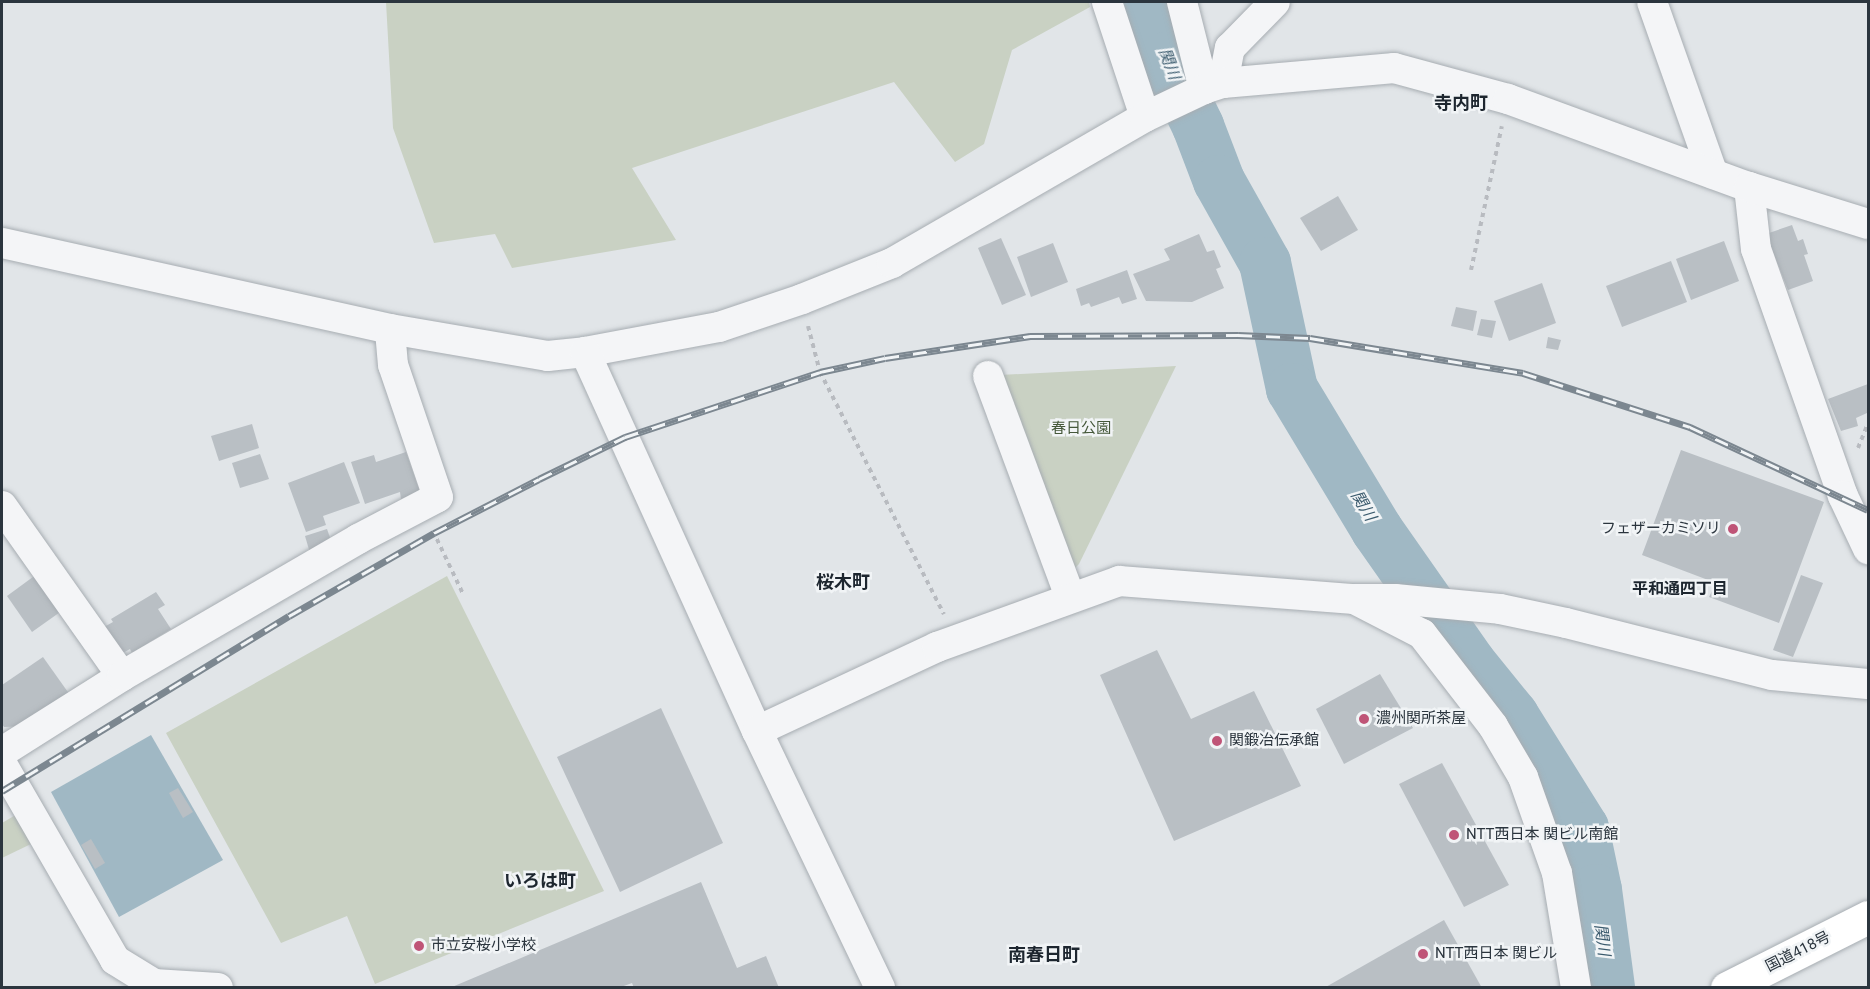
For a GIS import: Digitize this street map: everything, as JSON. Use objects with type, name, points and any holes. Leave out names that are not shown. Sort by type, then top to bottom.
[{"type":"highway","name":"国道418号","points":[[1727,987],[1869,916]]},
{"type":"street","points":[[1107,2],[1145,117]]},
{"type":"street","points":[[1182,2],[1214,86]]},
{"type":"street","points":[[1214,86],[1230,48],[1275,2]]},
{"type":"street","points":[[1652,2],[1713,174]]},
{"type":"street","points":[[2,243],[390,329],[548,356],[585,352],[718,327],[802,299],[892,263],[1145,117],[1214,86],[1394,68],[1508,99],[1749,187],[1869,225]]},
{"type":"street","points":[[1749,187],[1756,249],[1843,496],[1869,549]]},
{"type":"street","points":[[2,752],[122,676],[358,539],[438,496],[393,365],[390,329]]},
{"type":"street","points":[[585,352],[757,731],[880,987]]},
{"type":"street","points":[[988,376],[1070,597]]},
{"type":"street","points":[[2,506],[122,676]]},
{"type":"street","points":[[757,731],[957,639],[1119,581],[1354,599],[1395,599],[1500,609],[1566,623],[1772,675],[1869,684]]},
{"type":"street","points":[[1354,599],[1422,634],[1493,726],[1522,777],[1557,873],[1576,987]]},
{"type":"street","points":[[2,764],[115,960],[153,986],[218,987]]},
{"type":"path","points":[[1471,270],[1508,99]]},
{"type":"path","points":[[802,299],[820,372],[957,639]]},
{"type":"path","points":[[422,505],[463,594]]},
{"type":"green space","points":[[386,2],[1089,2],[1090,7],[1012,50],[984,144],[955,162],[894,82],[632,168],[676,240],[512,268],[495,234],[434,243],[393,128]]},
{"type":"green space","name":"春日公園","points":[[1176,366],[1079,564],[1072,571],[1000,375]]},
{"type":"green space","points":[[447,576],[604,891],[375,984],[347,916],[281,943],[166,733]]},
{"type":"green space","points":[[19,813],[33,843],[2,858],[2,823]]},
{"type":"water","points":[[151,735],[223,860],[119,917],[51,792]]},
{"type":"building","points":[[1338,196],[1358,230],[1321,251],[1300,218]]},
{"type":"building","points":[[1792,225],[1798,241],[1803,239],[1808,254],[1804,255],[1813,281],[1788,290],[1766,234]]},
{"type":"building","points":[[1199,234],[1207,252],[1214,250],[1221,267],[1216,269],[1224,288],[1192,302],[1146,301],[1133,274],[1170,260],[1164,249]]},
{"type":"building","points":[[1001,238],[1026,295],[1002,305],[978,248]]},
{"type":"building","points":[[1724,241],[1739,281],[1691,300],[1676,259]]},
{"type":"building","points":[[1053,243],[1068,282],[1031,297],[1017,257]]},
{"type":"building","points":[[1671,261],[1687,302],[1622,327],[1606,286]]},
{"type":"building","points":[[1127,270],[1137,299],[1122,304],[1119,297],[1091,307],[1089,303],[1081,306],[1076,289]]},
{"type":"building","points":[[1542,283],[1556,323],[1509,341],[1494,301]]},
{"type":"building","points":[[1456,307],[1477,311],[1473,331],[1451,326]]},
{"type":"building","points":[[1481,319],[1496,321],[1492,338],[1477,335]]},
{"type":"building","points":[[1548,337],[1561,340],[1558,350],[1546,348]]},
{"type":"building","points":[[1868,384],[1867,413],[1856,418],[1858,426],[1841,431],[1828,399]]},
{"type":"building","points":[[252,424],[259,448],[219,461],[211,436]]},
{"type":"building","name":"フェザーカミソリ","points":[[1681,450],[1824,502],[1779,623],[1709,597],[1716,583],[1642,555]]},
{"type":"building","points":[[406,452],[420,492],[401,499],[400,492],[365,504],[351,462],[374,455],[376,462]]},
{"type":"building","points":[[260,454],[269,479],[240,488],[232,463]]},
{"type":"building","points":[[344,462],[360,503],[323,516],[326,525],[306,532],[288,483]]},
{"type":"building","points":[[327,529],[333,546],[310,553],[305,536]]},
{"type":"building","points":[[37,574],[63,610],[32,632],[7,596]]},
{"type":"building","points":[[1801,575],[1823,583],[1793,657],[1773,650]]},
{"type":"building","points":[[156,592],[165,605],[158,609],[171,629],[132,653],[130,649],[121,654],[104,627],[113,622],[111,619]]},
{"type":"building","points":[[1157,650],[1191,719],[1254,691],[1301,786],[1174,841],[1100,675]]},
{"type":"building","points":[[43,657],[70,695],[26,726],[4,727],[2,724],[2,685]]},
{"type":"building","name":"濃州関所茶屋","points":[[1380,674],[1413,728],[1344,764],[1316,709]]},
{"type":"building","points":[[661,708],[723,843],[620,892],[557,757]]},
{"type":"building","name":"NTT西日本 関ビル南館","points":[[1442,763],[1509,885],[1464,907],[1399,784]]},
{"type":"building","points":[[178,788],[193,812],[183,818],[169,793]]},
{"type":"building","points":[[91,839],[105,863],[95,869],[81,845]]},
{"type":"building","points":[[701,882],[737,968],[766,956],[779,988],[634,988],[632,983],[621,987],[452,987]]},
{"type":"building","name":"NTT西日本 関ビル","points":[[1444,920],[1482,988],[1324,988]]},
{"type":"waterway","name":"関川","points":[[1148,2],[1165,58],[1198,126],[1219,181],[1265,263],[1292,389],[1377,530],[1470,663],[1513,716],[1583,828],[1596,890],[1609,988]]},
{"type":"railway","points":[[2,791],[289,616],[434,533],[625,437],[820,372],[885,358],[1030,336],[1238,335],[1310,338],[1523,373],[1690,427],[1868,510]]},
{"type":"place","name":"フェザーカミソリ","points":[[1733,529]]},
{"type":"place","name":"濃州関所茶屋","points":[[1364,719]]},
{"type":"place","name":"関鍛冶伝承館","points":[[1217,741]]},
{"type":"place","name":"NTT西日本 関ビル南館","points":[[1454,835]]},
{"type":"place","name":"市立安桜小学校","points":[[419,946]]},
{"type":"place","name":"NTT西日本 関ビル","points":[[1423,954]]},
{"type":"district","name":"寺内町","points":[[1461,103]]},
{"type":"district","name":"桜木町","points":[[843,582]]},
{"type":"district","name":"平和通四丁目","points":[[1680,589]]},
{"type":"district","name":"いろは町","points":[[540,881]]},
{"type":"district","name":"南春日町","points":[[1044,955]]}]
